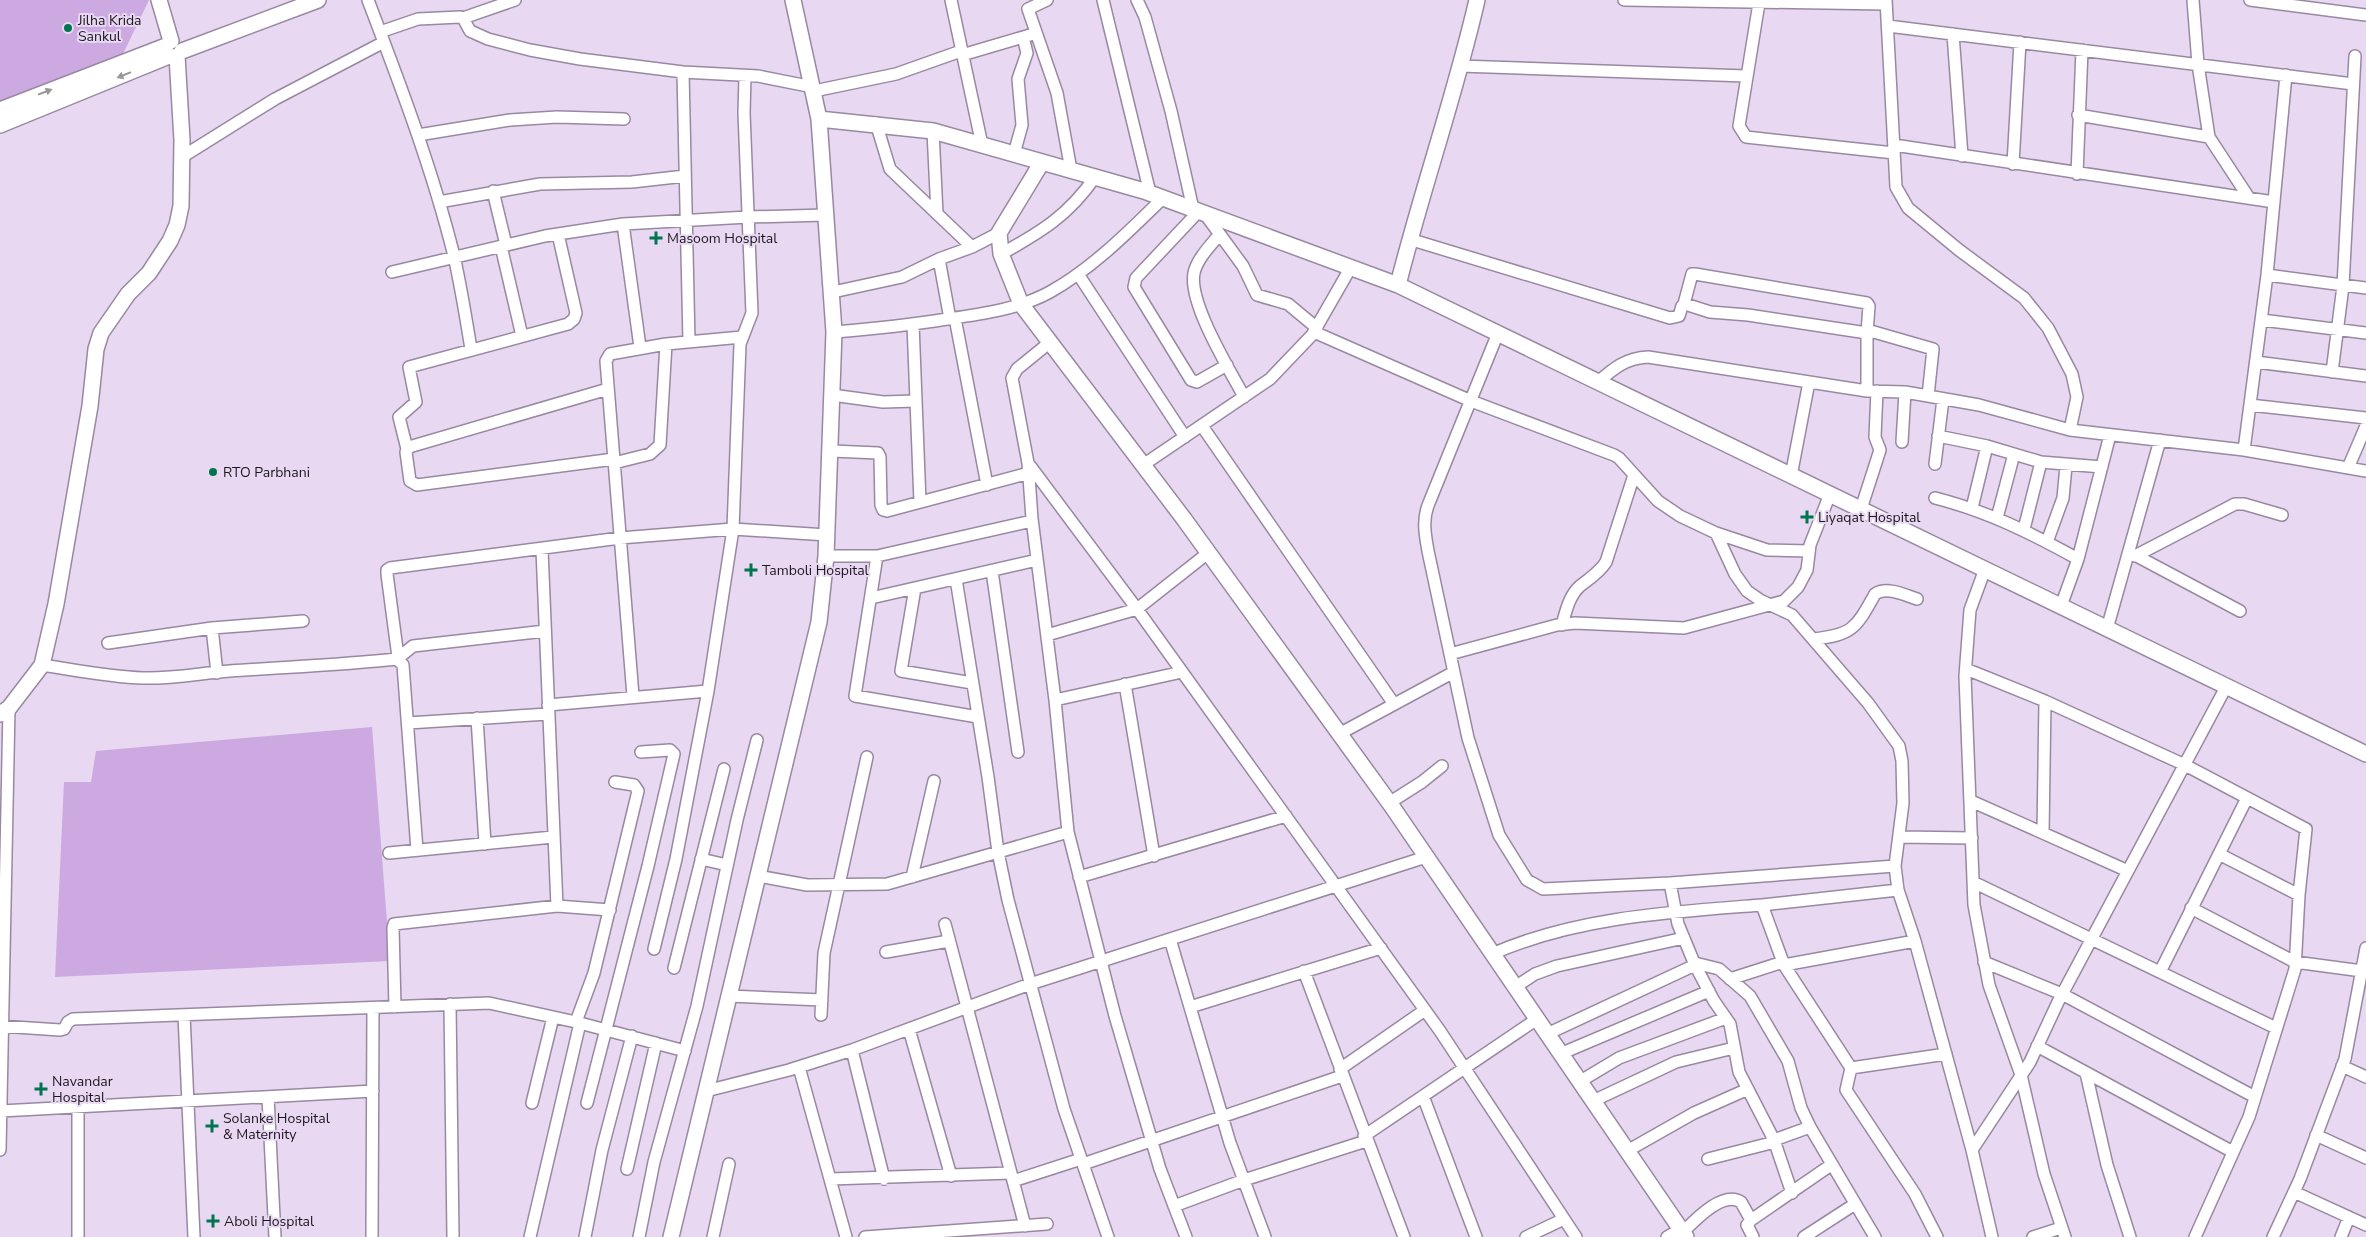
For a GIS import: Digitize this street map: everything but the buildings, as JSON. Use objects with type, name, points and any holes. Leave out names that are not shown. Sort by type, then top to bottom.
[{"type":"street","points":[[0,1150],[5,711],[42,665],[56,604],[90,406],[96,349],[101,332],[128,294],[149,273],[170,240],[181,206],[182,157],[174,49],[159,0]]},
{"type":"street","points":[[0,125],[174,49],[294,0]]},
{"type":"street","points":[[0,110],[318,0]]},
{"type":"street","points":[[368,0],[418,135],[439,202],[454,257],[471,349]]},
{"type":"street","points":[[182,157],[275,99],[382,37],[418,19],[463,18],[515,0]]},
{"type":"street","points":[[671,1237],[818,622],[826,556],[832,451],[833,292],[819,119],[814,89],[792,0]]},
{"type":"street","points":[[951,0],[982,145]]},
{"type":"street","points":[[1047,0],[1026,4],[1057,93],[1071,170]]},
{"type":"street","points":[[1103,0],[1157,196]]},
{"type":"street","points":[[1137,0],[1145,17],[1199,211],[1243,266],[1257,295],[1288,304],[1315,330],[1471,401],[1614,455],[1658,501],[1680,516],[1716,533],[1767,550],[1809,551]]},
{"type":"street","points":[[1398,285],[1409,239],[1460,66],[1477,0]]},
{"type":"street","points":[[1624,0],[1886,2],[1896,187],[1908,208],[1959,250],[2024,298],[2048,328],[2072,374],[2077,397],[2070,430]]},
{"type":"street","points":[[2193,0],[2198,64],[2209,137],[2249,198]]},
{"type":"street","points":[[2250,0],[2366,15]]},
{"type":"street","points":[[2342,0],[2342,12]]},
{"type":"street","points":[[1759,2],[1739,126],[1746,137],[1962,156],[2274,202]]},
{"type":"street","points":[[463,18],[473,32],[488,39],[530,50],[580,60],[683,72],[745,76],[814,89],[896,74],[962,53],[1036,33]]},
{"type":"street","points":[[1888,26],[2353,84]]},
{"type":"street","points":[[1953,34],[1962,156]]},
{"type":"street","points":[[1014,154],[1022,125],[1018,79],[1027,53],[1023,37]]},
{"type":"street","points":[[2013,164],[2020,42]]},
{"type":"street","points":[[2077,174],[2082,50]]},
{"type":"street","points":[[2332,372],[2343,286],[2354,56]]},
{"type":"street","points":[[1460,66],[1746,76]]},
{"type":"street","points":[[683,72],[689,342]]},
{"type":"street","points":[[2244,450],[2262,320],[2286,75]]},
{"type":"street","points":[[654,949],[676,859],[708,691],[733,530],[742,337],[752,313],[744,113],[745,76]]},
{"type":"street","points":[[2078,115],[2209,137]]},
{"type":"street","points":[[418,135],[510,120],[557,117],[624,119]]},
{"type":"street","points":[[819,119],[933,131],[1071,170],[1157,196],[1398,285],[2366,754]]},
{"type":"street","points":[[876,124],[890,169],[972,247]]},
{"type":"street","points":[[933,131],[937,214]]},
{"type":"street","points":[[833,292],[902,277],[939,259],[972,247],[1000,232],[1042,162]]},
{"type":"street","points":[[439,202],[540,184],[632,182],[685,176]]},
{"type":"street","points":[[1002,254],[1039,233],[1068,211],[1081,198],[1095,177]]},
{"type":"street","points":[[493,191],[522,336]]},
{"type":"street","points":[[834,332],[914,324],[992,313],[1049,293],[1078,274],[1110,249],[1157,196]]},
{"type":"street","points":[[1199,211],[1136,278],[1134,287],[1191,380],[1197,382],[1227,365]]},
{"type":"street","points":[[392,272],[558,234],[623,224],[748,216],[826,215]]},
{"type":"street","points":[[623,224],[640,347]]},
{"type":"street","points":[[1000,232],[1002,254],[1021,304],[1208,553],[1389,803],[1683,1233]]},
{"type":"street","points":[[558,234],[576,313],[574,319],[568,324],[409,367],[416,402],[399,416],[407,449],[410,481],[416,485],[614,461],[650,454],[660,445],[666,344]]},
{"type":"street","points":[[1219,235],[1199,261],[1193,282],[1194,289],[1206,324],[1244,397]]},
{"type":"street","points":[[1409,239],[1670,318],[1679,316],[1692,274],[1868,303],[1870,306],[1867,331],[1875,437],[1880,450],[1861,509]]},
{"type":"street","points":[[939,259],[953,318],[986,485]]},
{"type":"street","points":[[1143,465],[1270,379],[1315,330],[1351,267]]},
{"type":"street","points":[[1078,274],[1185,437]]},
{"type":"street","points":[[2267,275],[2366,288]]},
{"type":"street","points":[[1684,304],[1710,312],[1757,316],[1867,331],[1933,349],[1928,396]]},
{"type":"street","points":[[2262,320],[2366,333]]},
{"type":"street","points":[[914,324],[920,502]]},
{"type":"street","points":[[1498,334],[1424,514],[1428,551],[1468,738],[1499,835],[1527,880],[1543,889],[1670,883],[1895,866]]},
{"type":"street","points":[[633,696],[607,357],[610,354],[640,347],[742,337]]},
{"type":"street","points":[[1049,343],[1013,374],[1028,468],[1032,521],[1055,700],[1068,832],[1101,962],[1152,1140],[1186,1237]]},
{"type":"street","points":[[1598,382],[1616,366],[1629,360],[1648,358],[1872,391],[1905,392],[1979,405],[2070,430],[2244,450],[2366,471]]},
{"type":"street","points":[[2256,362],[2366,376]]},
{"type":"street","points":[[1791,476],[1809,382]]},
{"type":"street","points":[[407,449],[608,389]]},
{"type":"street","points":[[1902,442],[1905,392]]},
{"type":"street","points":[[832,395],[883,402],[916,401]]},
{"type":"street","points":[[1935,464],[1943,399]]},
{"type":"street","points":[[2250,404],[2366,418]]},
{"type":"street","points":[[1202,426],[1394,704]]},
{"type":"street","points":[[2348,468],[2366,426]]},
{"type":"street","points":[[2061,606],[2078,559],[2110,435]]},
{"type":"street","points":[[1938,436],[1987,446],[2041,462],[2066,466],[2102,468]]},
{"type":"street","points":[[2107,629],[2132,554],[2160,440]]},
{"type":"street","points":[[1972,508],[1987,446]]},
{"type":"street","points":[[832,451],[878,453],[880,457],[881,505],[883,510],[887,511],[986,485],[1028,468]]},
{"type":"street","points":[[1997,518],[2014,454]]},
{"type":"street","points":[[2024,529],[2041,462]]},
{"type":"street","points":[[2047,542],[2063,498],[2066,466]]},
{"type":"street","points":[[1028,468],[1137,609],[1426,1010],[1576,1237]]},
{"type":"street","points":[[1562,625],[1571,598],[1578,588],[1597,573],[1606,562],[1634,475]]},
{"type":"street","points":[[1450,654],[1562,625],[1575,623],[1684,628],[1784,601],[1798,587],[1807,570],[1809,551],[1830,494]]},
{"type":"street","points":[[1935,498],[1972,508],[2024,529],[2078,559]]},
{"type":"street","points":[[2132,554],[2235,504],[2244,504],[2282,515]]},
{"type":"street","points":[[826,556],[877,556],[1032,521]]},
{"type":"street","points":[[417,850],[403,664],[397,658],[387,570],[620,538],[733,530],[827,535]]},
{"type":"street","points":[[1716,533],[1743,587],[1760,600],[1792,616],[1868,703],[1899,746],[1902,761],[1903,803],[1895,866],[1898,890],[1915,941],[1946,1054],[1972,1150],[1992,1237]]},
{"type":"street","points":[[542,550],[557,906]]},
{"type":"street","points":[[1047,635],[1137,609],[1208,553]]},
{"type":"street","points":[[2132,554],[2240,611]]},
{"type":"street","points":[[877,556],[872,598],[855,696],[978,717]]},
{"type":"street","points":[[872,598],[1037,560]]},
{"type":"street","points":[[1985,570],[1970,610],[1966,670],[1974,905],[1989,985],[2020,1074],[2044,1174],[2063,1232],[2033,1237]]},
{"type":"street","points":[[992,571],[1018,752]]},
{"type":"street","points":[[956,579],[998,852],[1030,984],[1064,1109],[1108,1237]]},
{"type":"street","points":[[915,588],[901,671],[972,683]]},
{"type":"street","points":[[1813,639],[1832,637],[1850,630],[1879,592],[1890,591],[1917,599]]},
{"type":"street","points":[[108,643],[212,628],[303,621]]},
{"type":"street","points":[[212,628],[217,673]]},
{"type":"street","points":[[42,665],[128,677],[180,677],[330,666],[397,658],[413,646],[545,631]]},
{"type":"street","points":[[1966,670],[2045,701],[2185,765],[2306,829],[2299,895],[2295,962],[2249,1117],[2195,1237]]},
{"type":"street","points":[[1055,700],[1182,672]]},
{"type":"street","points":[[1339,734],[1454,672]]},
{"type":"street","points":[[1125,684],[1154,856]]},
{"type":"street","points":[[1972,1150],[2020,1074],[2030,1062],[2062,994],[2226,687]]},
{"type":"street","points":[[408,723],[548,710],[633,696],[708,691]]},
{"type":"street","points":[[2043,833],[2045,701]]},
{"type":"street","points":[[477,718],[485,844]]},
{"type":"street","points":[[639,1237],[654,1162],[697,1006],[727,865],[757,740]]},
{"type":"street","points":[[587,1103],[607,1030],[674,754],[670,750],[641,752]]},
{"type":"street","points":[[821,1015],[824,953],[867,757]]},
{"type":"street","points":[[1389,803],[1442,766]]},
{"type":"street","points":[[674,968],[724,769]]},
{"type":"street","points":[[912,877],[934,780]]},
{"type":"street","points":[[530,1237],[578,1023],[594,973],[638,791],[634,785],[615,782]]},
{"type":"street","points":[[2160,972],[2247,798]]},
{"type":"street","points":[[1971,800],[2128,871]]},
{"type":"street","points":[[1079,877],[1286,816]]},
{"type":"street","points":[[758,876],[807,885],[887,884],[1068,832]]},
{"type":"street","points":[[389,853],[554,837]]},
{"type":"street","points":[[1899,837],[1972,838]]},
{"type":"street","points":[[2219,854],[2299,895]]},
{"type":"street","points":[[706,1091],[799,1067],[852,1050],[1030,984],[1426,858]]},
{"type":"street","points":[[701,859],[727,865]]},
{"type":"street","points":[[1973,882],[2276,1028]]},
{"type":"street","points":[[1670,883],[1684,938],[1695,964],[1731,1029],[1739,1072],[1774,1141],[1792,1193]]},
{"type":"street","points":[[1492,954],[1533,937],[1573,927],[1676,912],[1762,905],[1898,890]]},
{"type":"street","points":[[1762,905],[1784,963],[1851,1068],[1846,1090],[1914,1194],[1936,1237]]},
{"type":"street","points":[[395,1007],[394,924],[557,906],[610,910]]},
{"type":"street","points":[[2192,908],[2295,962],[2362,971]]},
{"type":"street","points":[[945,924],[1024,1226]]},
{"type":"street","points":[[1515,987],[1535,974],[1557,966],[1684,938]]},
{"type":"street","points":[[1170,939],[1222,1118],[1265,1237]]},
{"type":"street","points":[[886,952],[949,941]]},
{"type":"street","points":[[1730,978],[1784,963],[1915,941]]},
{"type":"street","points":[[1190,1007],[1381,948]]},
{"type":"street","points":[[2273,1237],[2294,1192],[2342,1066],[2362,994],[2362,971],[2366,948]]},
{"type":"street","points":[[1984,962],[2062,994],[2255,1097]]},
{"type":"street","points":[[1547,1034],[1695,964],[1716,967],[1750,996],[1788,1061],[1801,1108],[1810,1127],[1875,1237]]},
{"type":"street","points":[[1304,972],[1365,1139],[1404,1237]]},
{"type":"street","points":[[1560,1054],[1709,991]]},
{"type":"street","points":[[729,996],[822,1000]]},
{"type":"street","points":[[1,1026],[64,1030],[68,1022],[73,1019],[489,1003],[632,1036],[685,1051]]},
{"type":"street","points":[[450,1004],[453,1237]]},
{"type":"street","points":[[372,1237],[373,1008]]},
{"type":"street","points":[[830,1179],[951,1176],[1012,1177],[1082,1161],[1222,1118],[1341,1072],[1426,1010]]},
{"type":"street","points":[[184,1015],[194,1237]]},
{"type":"street","points":[[532,1103],[553,1017]]},
{"type":"street","points":[[1579,1082],[1619,1058],[1664,1039],[1726,1018]]},
{"type":"street","points":[[1174,1206],[1365,1139],[1423,1096],[1537,1019]]},
{"type":"street","points":[[910,1029],[951,1176]]},
{"type":"street","points":[[585,1237],[602,1150],[632,1036]]},
{"type":"street","points":[[626,1169],[656,1043]]},
{"type":"street","points":[[2037,1046],[2233,1152]]},
{"type":"street","points":[[1592,1101],[1676,1062],[1734,1048]]},
{"type":"street","points":[[852,1050],[884,1179]]},
{"type":"street","points":[[1851,1068],[1946,1054]]},
{"type":"street","points":[[2342,1066],[2366,1078]]},
{"type":"street","points":[[799,1067],[846,1237]]},
{"type":"street","points":[[2086,1073],[2107,1165],[2130,1237]]},
{"type":"street","points":[[1627,1151],[1694,1113],[1748,1090]]},
{"type":"street","points":[[1,1111],[372,1092]]},
{"type":"street","points":[[1423,1096],[1476,1237]]},
{"type":"street","points":[[268,1097],[275,1237]]},
{"type":"street","points":[[78,1108],[78,1237]]},
{"type":"street","points":[[1708,1158],[1774,1141],[1810,1127]]},
{"type":"street","points":[[2316,1135],[2366,1158]]},
{"type":"street","points":[[713,1237],[729,1164]]},
{"type":"street","points":[[1753,1237],[1747,1226],[1751,1220],[1831,1165]]},
{"type":"street","points":[[2294,1192],[2366,1225]]},
{"type":"street","points":[[1667,1237],[1683,1233],[1713,1206],[1731,1200],[1741,1202],[1751,1220]]},
{"type":"street","points":[[1804,1237],[1855,1204]]},
{"type":"street","points":[[2341,1237],[2349,1217]]},
{"type":"street","points":[[1526,1237],[1564,1219]]},
{"type":"street","points":[[865,1237],[1047,1224]]},
{"type":"shaded area","name":"Jilha Krida Sankul","points":[[0,0],[149,0],[122,56],[0,103]]},
{"type":"shaded area","points":[[372,727],[390,961],[55,977],[64,782],[91,782],[96,751]]},
{"type":"place","name":"Jilha Krida Sankul","points":[[68,28]]},
{"type":"place","name":"Masoom Hospital","points":[[656,238]]},
{"type":"place","name":"RTO Parbhani","points":[[213,472]]},
{"type":"place","name":"Liyaqat Hospital","points":[[1807,517]]},
{"type":"place","name":"Tamboli Hospital","points":[[751,570]]},
{"type":"place","name":"Navandar Hospital","points":[[41,1089]]},
{"type":"place","name":"Solanke Hospital & Maternity","points":[[212,1126]]},
{"type":"place","name":"Aboli Hospital","points":[[213,1221]]}]
